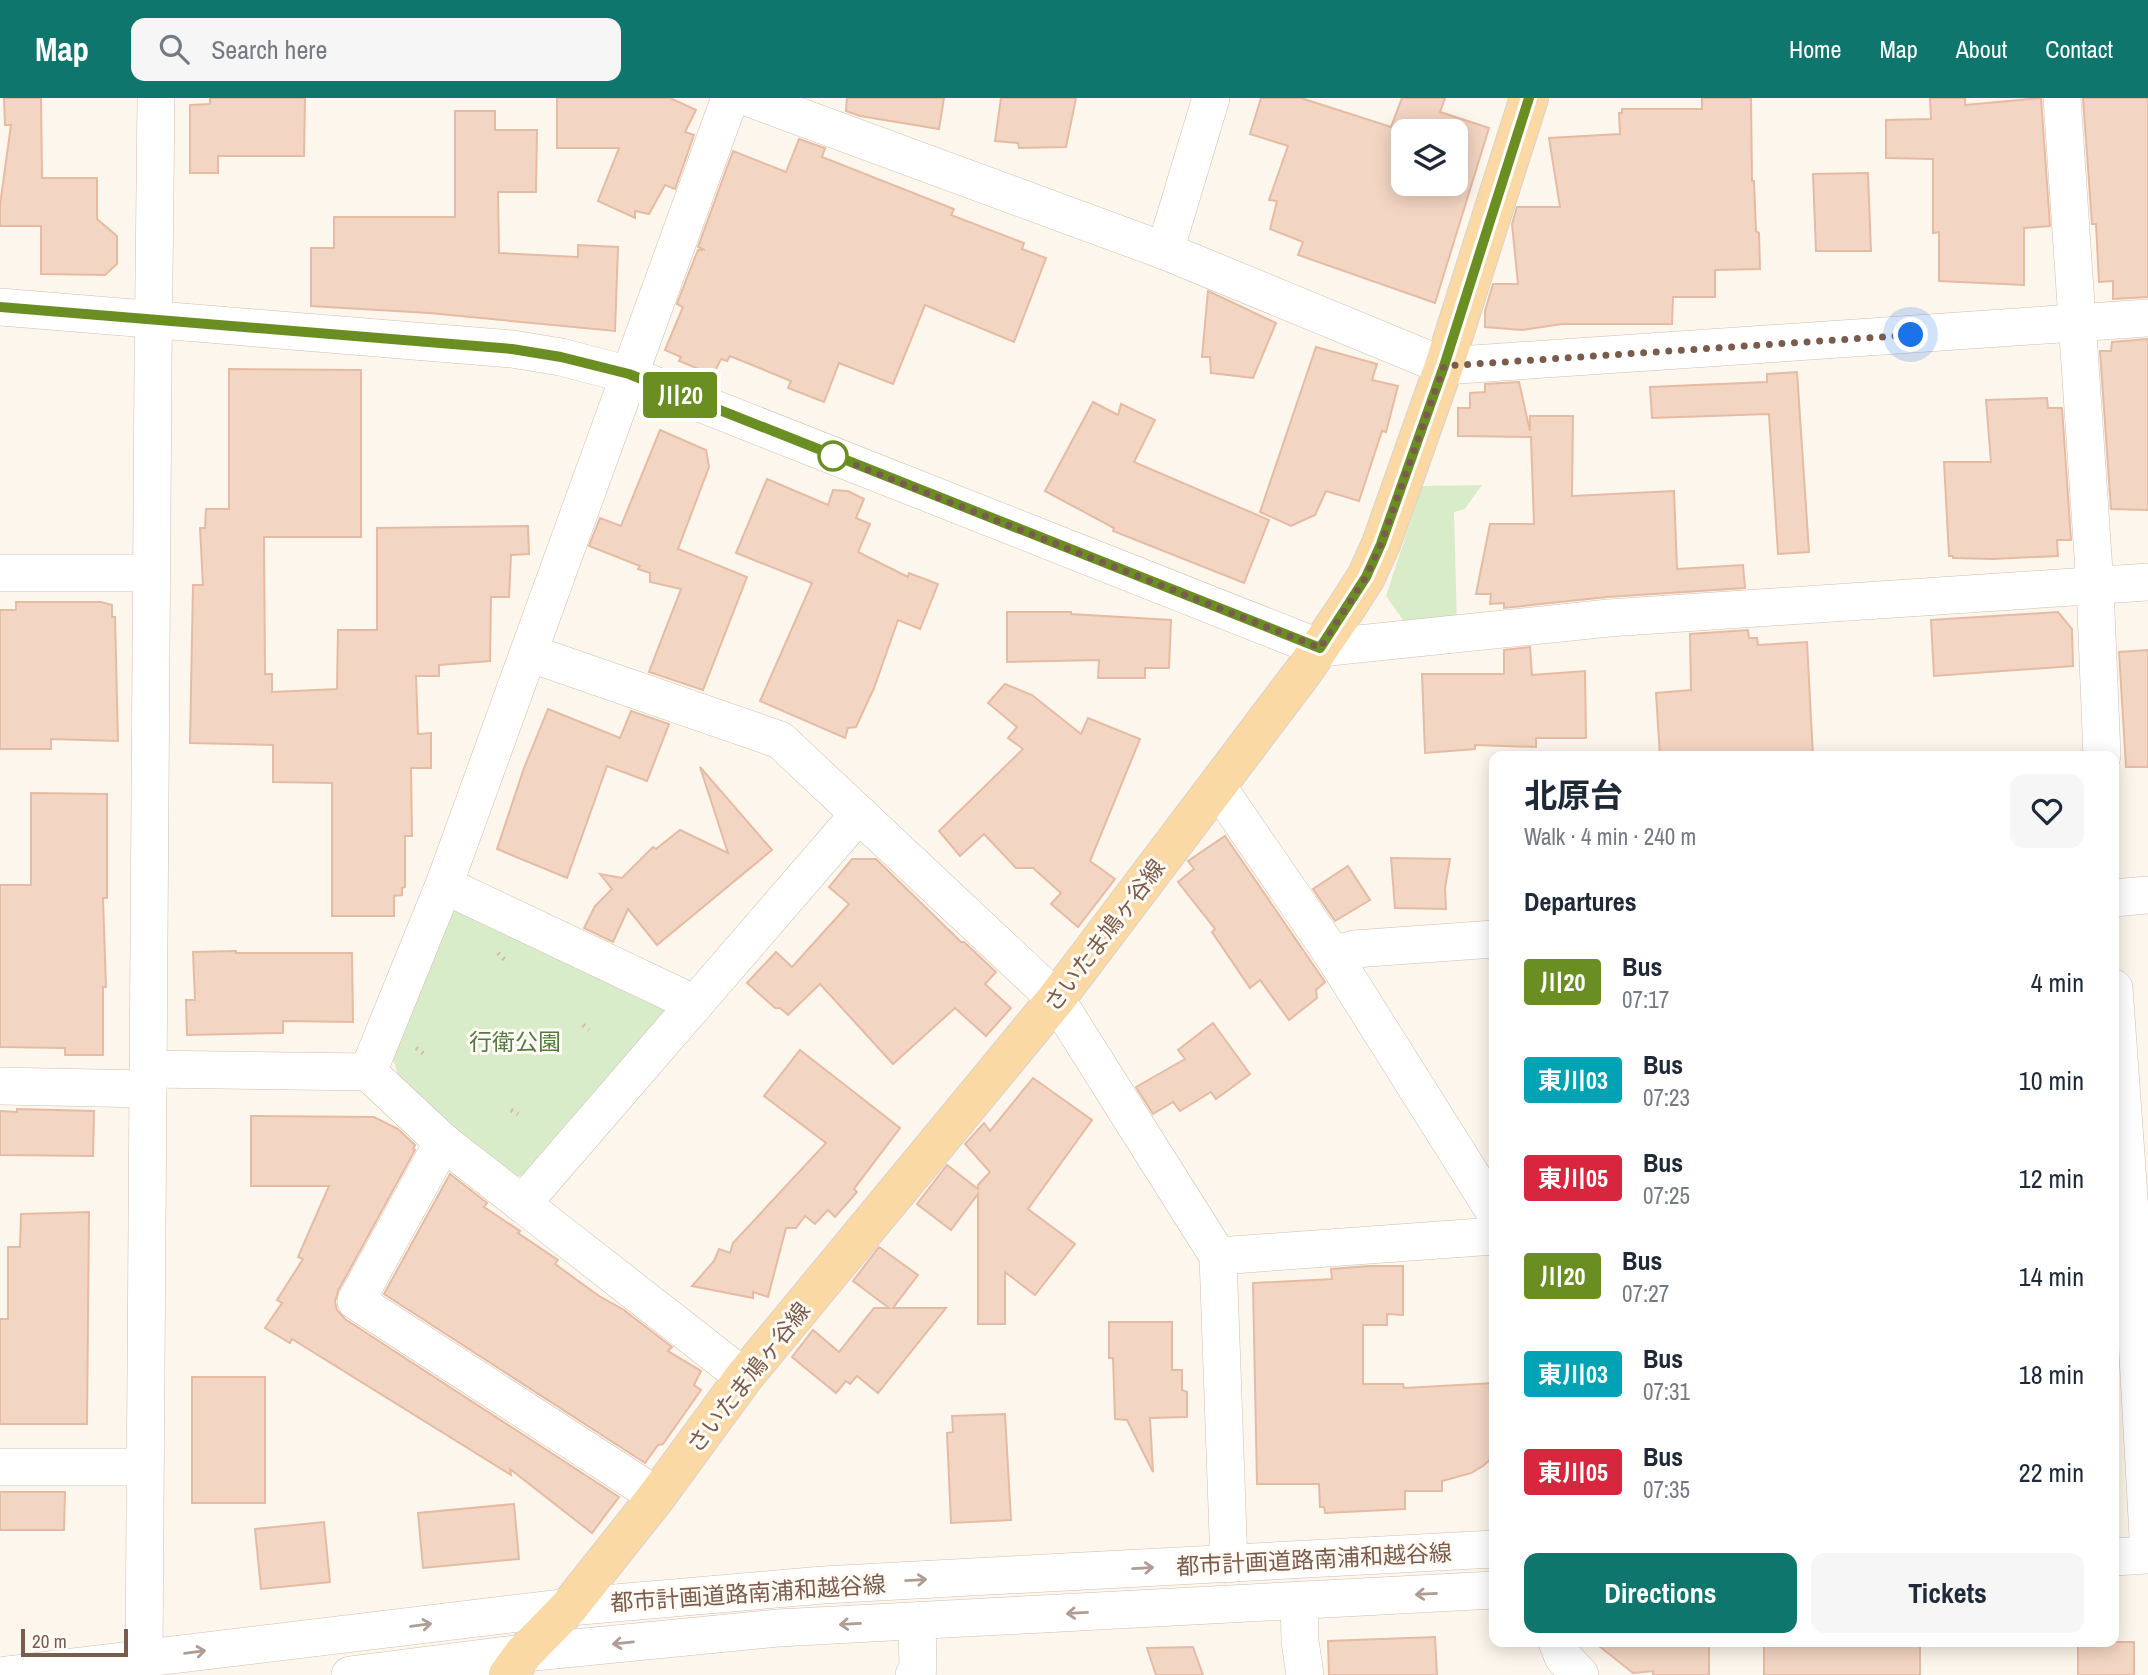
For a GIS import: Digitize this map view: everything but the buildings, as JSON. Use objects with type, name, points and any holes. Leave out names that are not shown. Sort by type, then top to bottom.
[{"type":"main road","name":"さいたま鳩ヶ谷線","points":[[516,1664],[569,1607],[657,1496],[744,1377],[1056,999],[1320,648],[1366,577],[1381,544],[1444,366],[1529,98]]},
{"type":"street","points":[[144,1658],[156,98]]},
{"type":"street","points":[[368,1072],[444,886],[730,98]]},
{"type":"street","points":[[748,98],[1165,251],[1444,366],[2148,318]]},
{"type":"street","points":[[1165,251],[1211,98]]},
{"type":"street","points":[[2062,98],[2095,586],[2102,751]]},
{"type":"street","points":[[0,307],[512,349],[561,357],[629,374],[1320,648],[1609,618],[2148,582]]},
{"type":"street","points":[[0,573],[151,573]]},
{"type":"street","points":[[529,653],[780,740],[1056,999],[1218,1256],[1229,1564]]},
{"type":"street","points":[[1217,786],[1333,956],[1489,1203]]},
{"type":"street","points":[[523,1204],[859,814]]},
{"type":"street","points":[[444,886],[695,1004]]},
{"type":"street","points":[[2119,898],[2148,895]]},
{"type":"street","points":[[1333,956],[1354,949],[1489,939]]},
{"type":"street","points":[[2119,1053],[2130,1195],[2139,1519]]},
{"type":"street","points":[[0,1086],[368,1072],[443,1142],[744,1377]]},
{"type":"street","points":[[443,1142],[356,1301],[657,1496]]},
{"type":"street","points":[[1218,1256],[1489,1236]]},
{"type":"street","points":[[0,1467],[144,1467]]},
{"type":"street","name":"都市計画道路南浦和越谷線","points":[[6,1675],[569,1607],[823,1585],[1489,1549]]},
{"type":"street","points":[[2119,1557],[2148,1555]]},
{"type":"street","name":"都市計画道路南浦和越谷線","points":[[350,1675],[516,1664],[778,1628],[1489,1590]]},
{"type":"street","points":[[1299,1602],[1300,1641],[1305,1675]]},
{"type":"street","points":[[914,1675],[918,1669],[917,1620]]},
{"type":"path","points":[[501,957],[508,962]]},
{"type":"path","points":[[583,1026],[589,1030]]},
{"type":"path","points":[[420,1050],[427,1056]]},
{"type":"path","points":[[511,1110],[518,1114]]},
{"type":"green space","points":[[1482,485],[1465,509],[1454,512],[1457,625],[1408,627],[1386,596],[1422,486]]},
{"type":"green space","name":"行衛公園","points":[[448,907],[669,1001],[670,1021],[543,1174],[510,1177],[400,1082],[391,1052]]},
{"type":"bus line","name":"川20","points":[[0,307],[512,349],[561,357],[629,374],[1320,648],[1366,577],[1381,544],[1444,366],[1529,98]]},
{"type":"route","points":[[833,456],[1320,648],[1366,577],[1381,544],[1444,366],[1911,335]]}]
